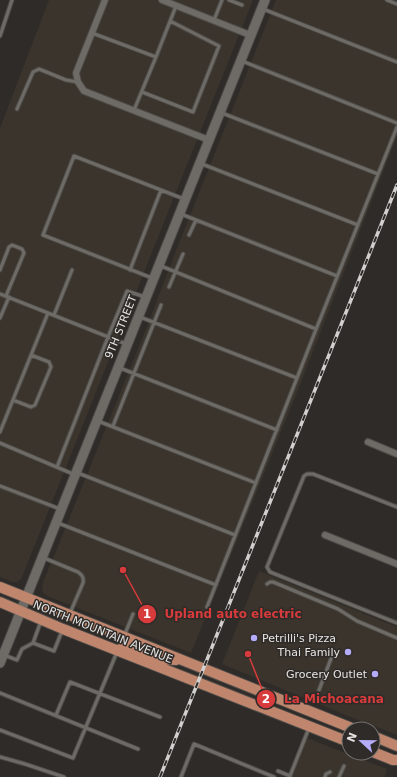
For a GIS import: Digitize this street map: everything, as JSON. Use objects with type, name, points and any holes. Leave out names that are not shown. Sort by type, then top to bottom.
[{"type":"main road","name":"NORTH MOUNTAIN AVENUE","points":[[0,587],[341,724]]},
{"type":"main road","name":"NORTH MOUNTAIN AVENUE","points":[[0,602],[198,683],[341,739]]},
{"type":"main road","points":[[67,630],[99,636],[115,642],[124,636]]},
{"type":"main road","points":[[118,650],[127,646],[161,659],[184,661]]},
{"type":"main road","points":[[221,692],[240,692],[302,717],[307,716],[310,711]]},
{"type":"main road","points":[[309,726],[314,723],[319,723],[332,728],[341,728]]},
{"type":"main road","points":[[381,739],[397,746]]},
{"type":"main road","points":[[381,755],[397,760]]},
{"type":"street","points":[[105,0],[76,73],[78,82],[84,92],[209,140]]},
{"type":"street","points":[[162,0],[250,35]]},
{"type":"street","name":"9TH STREET","points":[[2,658],[263,4]]},
{"type":"street","points":[[368,442],[397,454]]},
{"type":"street","points":[[325,536],[397,564]]},
{"type":"lane","points":[[0,36],[12,0]]},
{"type":"lane","points":[[214,20],[222,0]]},
{"type":"lane","points":[[229,0],[242,5]]},
{"type":"lane","points":[[387,0],[397,4]]},
{"type":"lane","points":[[263,4],[397,62]]},
{"type":"lane","points":[[134,111],[176,6]]},
{"type":"lane","points":[[142,92],[193,112],[219,46],[170,21]]},
{"type":"lane","points":[[92,33],[156,56]]},
{"type":"lane","points":[[241,60],[397,123]]},
{"type":"lane","points":[[17,109],[33,72],[39,69],[66,80],[78,82]]},
{"type":"lane","points":[[220,112],[378,174]]},
{"type":"lane","points":[[207,607],[397,127]]},
{"type":"lane","points":[[154,279],[43,235],[74,156],[185,199]]},
{"type":"lane","points":[[200,163],[358,225]]},
{"type":"lane","points":[[130,270],[161,190]]},
{"type":"lane","points":[[180,213],[337,276]]},
{"type":"lane","points":[[189,235],[196,220]]},
{"type":"lane","points":[[0,270],[9,247],[12,245],[22,249],[24,253],[0,318]]},
{"type":"lane","points":[[169,287],[183,254]]},
{"type":"lane","points":[[159,266],[316,329]]},
{"type":"lane","points":[[54,315],[72,270]]},
{"type":"lane","points":[[57,467],[127,291],[146,297]]},
{"type":"lane","points":[[0,294],[127,344]]},
{"type":"lane","points":[[112,426],[161,305]]},
{"type":"lane","points":[[0,432],[48,313]]},
{"type":"lane","points":[[138,317],[297,378]]},
{"type":"lane","points":[[13,400],[31,407],[35,405],[51,367],[49,362],[31,355]]},
{"type":"lane","points":[[118,367],[276,430]]},
{"type":"lane","points":[[97,420],[256,483]]},
{"type":"lane","points":[[0,443],[57,467],[235,535]]},
{"type":"lane","points":[[397,507],[313,474],[308,474],[304,476],[267,567],[270,572],[397,623]]},
{"type":"lane","points":[[0,486],[61,510]]},
{"type":"lane","points":[[56,522],[216,584]]},
{"type":"lane","points":[[42,558],[78,572],[84,579],[70,614]]},
{"type":"lane","points":[[267,584],[273,582],[338,609],[357,622],[397,638]]},
{"type":"lane","points":[[124,636],[134,614]]},
{"type":"lane","points":[[2,658],[17,660],[22,649],[33,643],[42,620]]},
{"type":"lane","points":[[33,643],[54,651],[67,630]]},
{"type":"lane","points":[[0,730],[73,758],[118,650]]},
{"type":"lane","points":[[318,690],[332,656]]},
{"type":"lane","points":[[56,716],[70,682],[160,717]]},
{"type":"lane","points":[[0,692],[138,749]]},
{"type":"lane","points":[[278,771],[290,776],[309,726]]},
{"type":"lane","points":[[181,777],[194,744],[274,777]]},
{"type":"lane","points":[[0,757],[64,777]]},
{"type":"lane","points":[[339,777],[344,766]]},
{"type":"lane","points":[[325,777],[326,774],[330,772]]},
{"type":"shaded area","points":[[49,0],[253,0],[24,572],[21,579],[17,582],[12,582],[0,577],[0,128]]},
{"type":"shaded area","points":[[276,0],[397,0],[397,136],[298,390],[191,653],[47,596],[43,593],[42,588],[43,582],[146,329]]},
{"type":"shaded area","points":[[259,571],[397,627],[397,735],[381,729],[381,721],[361,721],[222,664]]},
{"type":"shaded area","points":[[307,738],[341,751],[341,761],[366,761],[387,769],[385,777],[292,777]]},
{"type":"railway","points":[[160,777],[397,185]]},
{"type":"place","name":"Upland auto electric","points":[[123,570]]},
{"type":"place","name":"Petrilli's Pizza","points":[[254,638]]},
{"type":"place","name":"Thai Family","points":[[348,652]]},
{"type":"place","name":"La Michoacana","points":[[248,654]]},
{"type":"place","name":"Grocery Outlet","points":[[375,674]]}]
